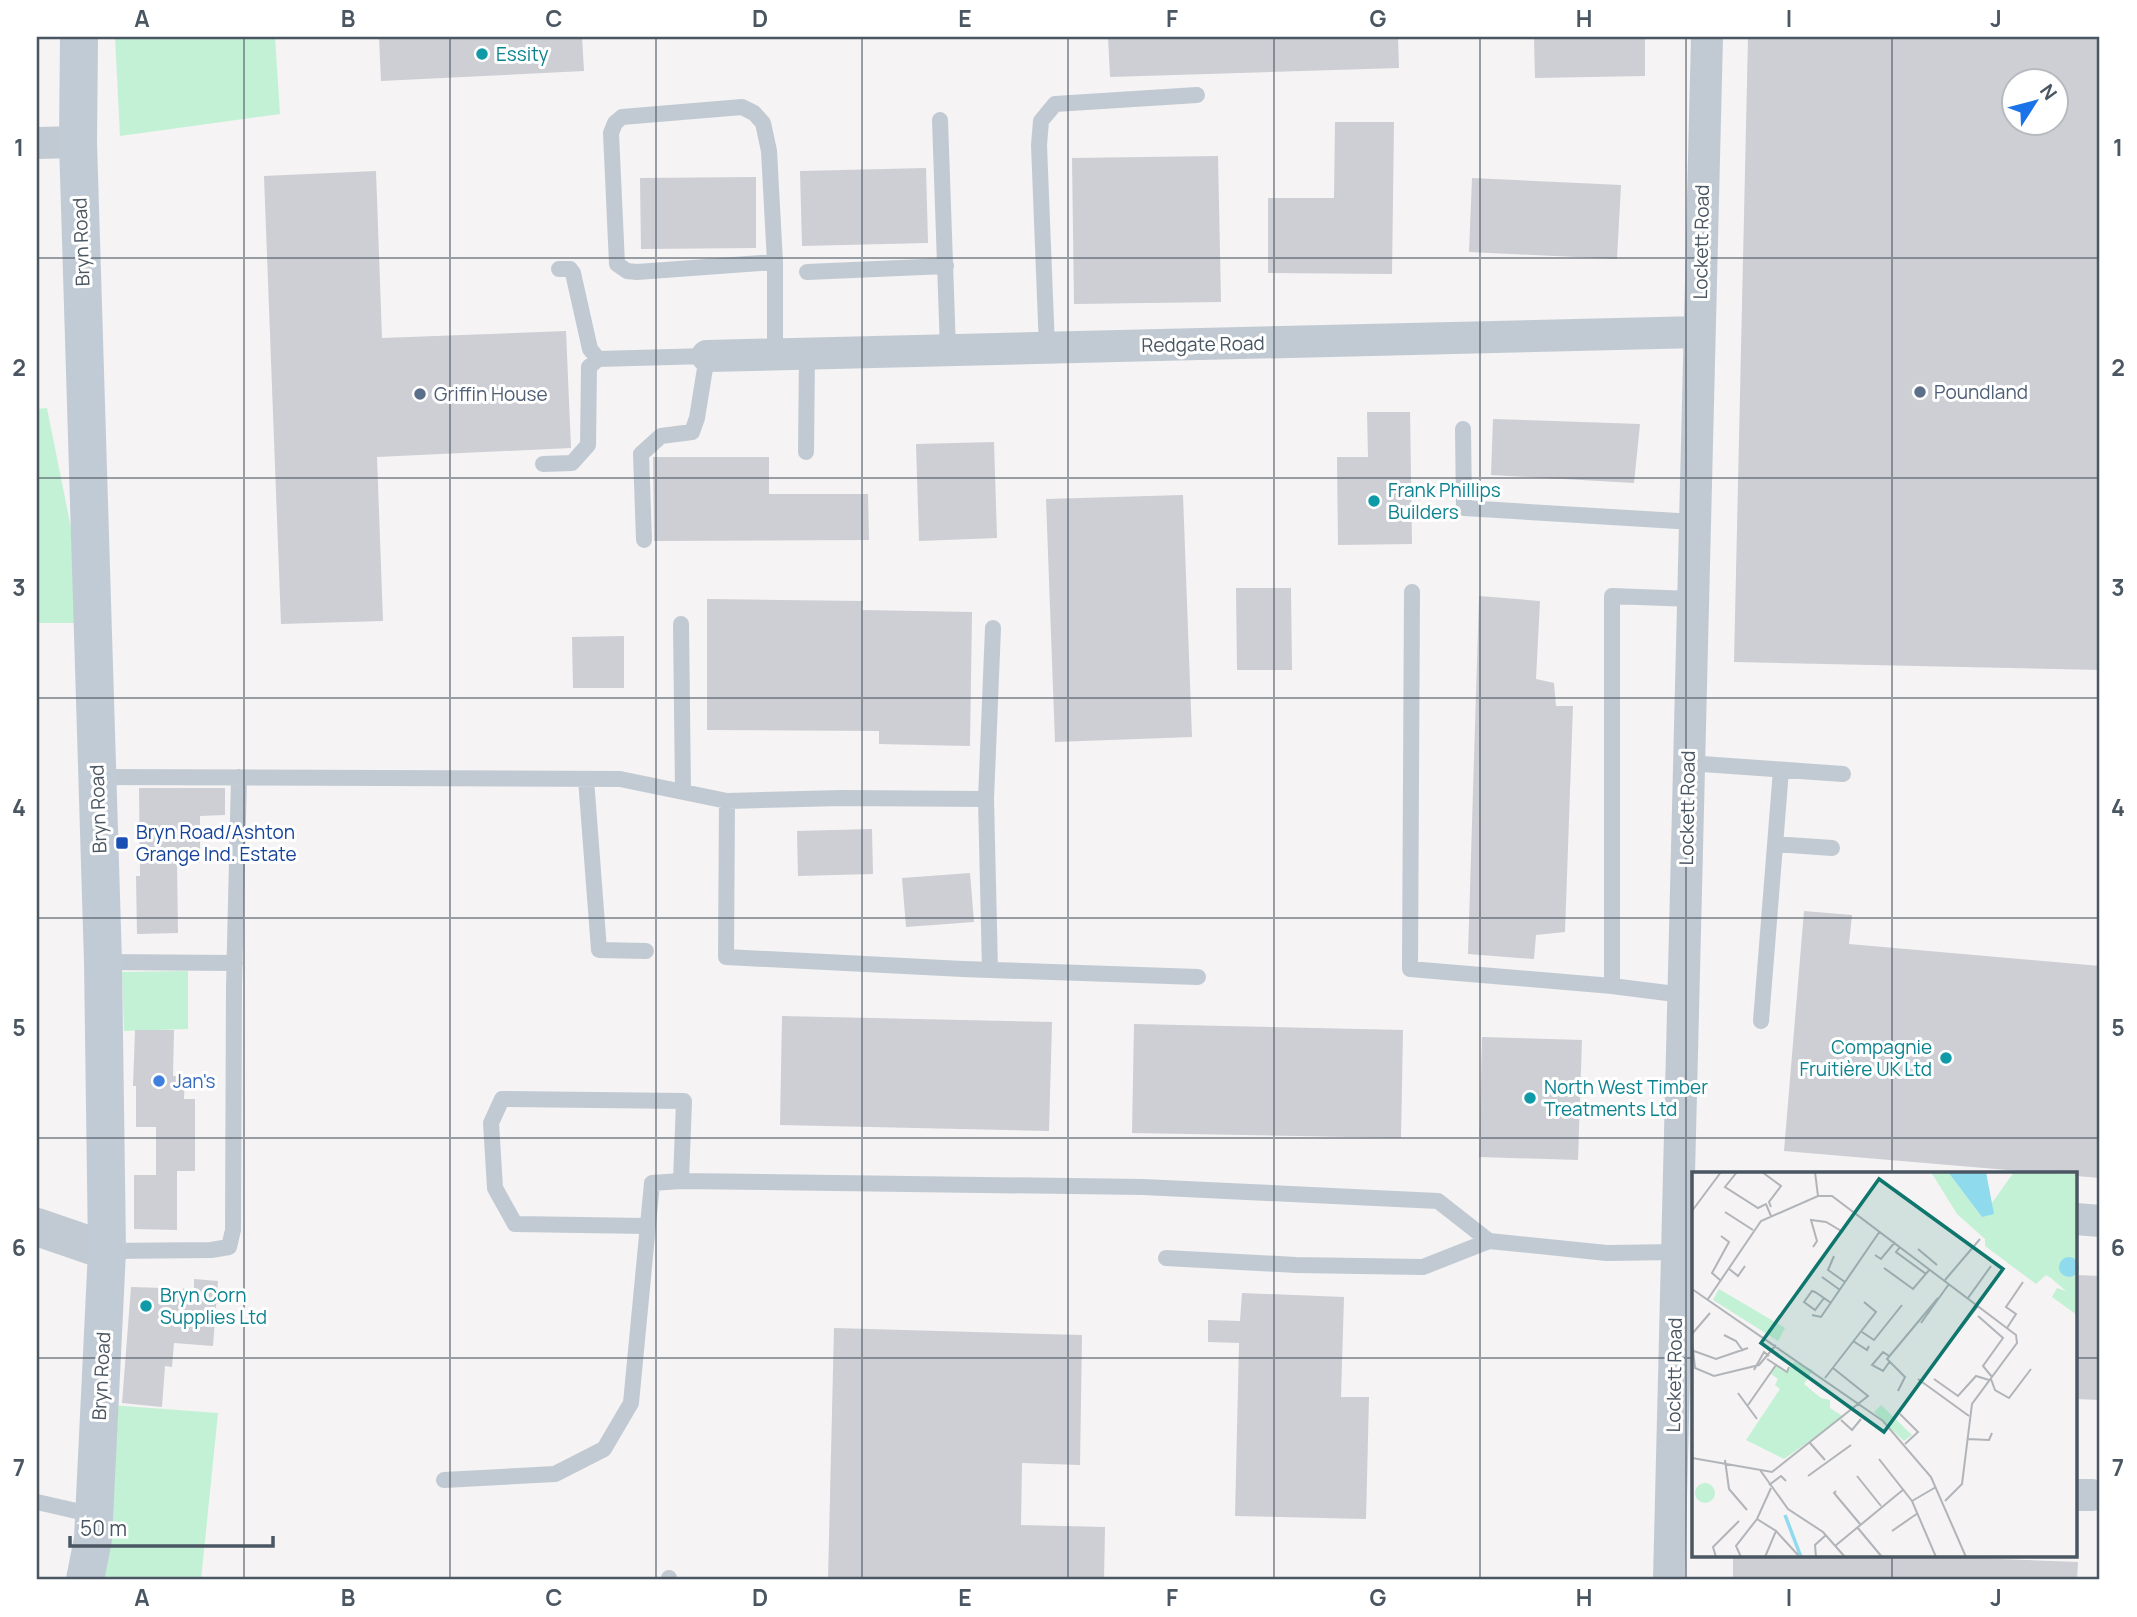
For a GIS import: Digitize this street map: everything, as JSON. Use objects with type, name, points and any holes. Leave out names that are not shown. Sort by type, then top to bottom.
[{"type":"main road","name":"Bryn Road","points":[[79,37],[78,142],[103,962],[107,1251],[93,1539],[85,1580]]},
{"type":"street","name":"Lockett Road","points":[[1669,1580],[1683,1498],[1677,1252],[1686,1191],[1683,995],[1707,37]]},
{"type":"street","points":[[37,143],[78,142]]},
{"type":"street","name":"Redgate Road","points":[[707,356],[1699,332]]},
{"type":"street","points":[[2078,1219],[2100,1221]]},
{"type":"street","points":[[37,1227],[107,1251]]},
{"type":"lane","points":[[1047,348],[1039,145],[1041,121],[1055,104],[1197,95]]},
{"type":"lane","points":[[775,262],[637,272],[627,271],[617,264],[611,142],[615,123],[622,117],[743,107],[754,113],[763,123],[769,151],[775,262],[775,354]]},
{"type":"lane","points":[[940,120],[948,350]]},
{"type":"lane","points":[[807,272],[946,266]]},
{"type":"lane","points":[[559,269],[573,273],[590,349],[598,359]]},
{"type":"lane","points":[[806,452],[807,354]]},
{"type":"lane","points":[[543,464],[572,463],[589,446],[589,367],[598,359],[707,356],[697,418],[692,432],[661,436],[641,454],[644,541]]},
{"type":"lane","points":[[1463,429],[1464,508],[1694,522]]},
{"type":"lane","points":[[1412,592],[1410,969],[1612,986],[1683,995]]},
{"type":"lane","points":[[1612,986],[1612,596],[1692,599]]},
{"type":"lane","points":[[681,624],[683,791]]},
{"type":"lane","points":[[990,970],[986,799],[993,628]]},
{"type":"lane","points":[[1688,763],[1843,774]]},
{"type":"lane","points":[[1761,1021],[1781,770]]},
{"type":"lane","points":[[97,776],[620,779],[727,801],[842,798],[986,799]]},
{"type":"lane","points":[[107,1251],[211,1250],[229,1247],[233,1230],[234,963],[239,777]]},
{"type":"lane","points":[[586,779],[599,950],[646,951]]},
{"type":"lane","points":[[727,801],[726,957],[1198,977]]},
{"type":"lane","points":[[1775,844],[1832,848]]},
{"type":"lane","points":[[103,962],[234,963]]},
{"type":"lane","points":[[648,1226],[515,1224],[495,1188],[491,1123],[502,1099],[684,1101],[681,1181]]},
{"type":"lane","points":[[444,1480],[555,1474],[604,1449],[631,1403],[652,1183],[681,1181],[1143,1188],[1438,1202],[1489,1241]]},
{"type":"lane","points":[[1166,1258],[1296,1265],[1423,1266],[1489,1241],[1607,1253],[1677,1252]]},
{"type":"lane","points":[[37,1502],[94,1515]]},
{"type":"green space","points":[[115,37],[275,37],[280,114],[120,136]]},
{"type":"green space","points":[[47,408],[90,623],[37,623],[37,409]]},
{"type":"green space","points":[[188,971],[188,1029],[124,1031],[122,972]]},
{"type":"green space","points":[[110,1405],[218,1413],[201,1580],[89,1580]]},
{"type":"building","name":"Essity","points":[[379,37],[582,37],[584,71],[381,81]]},
{"type":"building","points":[[1108,37],[1398,37],[1399,68],[1110,77]]},
{"type":"building","points":[[1534,37],[1645,37],[1645,76],[1535,78]]},
{"type":"building","name":"Poundland","points":[[1748,37],[2100,37],[2100,670],[1734,662]]},
{"type":"building","points":[[1335,122],[1394,122],[1392,274],[1268,273],[1268,198],[1334,198]]},
{"type":"building","points":[[1218,156],[1221,302],[1074,304],[1072,158]]},
{"type":"building","points":[[926,168],[928,243],[802,246],[800,171]]},
{"type":"building","name":"Griffin House","points":[[376,171],[382,338],[566,331],[571,448],[377,457],[383,621],[281,624],[264,176]]},
{"type":"building","points":[[756,177],[756,248],[641,249],[640,178]]},
{"type":"building","points":[[1472,178],[1621,185],[1617,259],[1469,252]]},
{"type":"building","name":"Frank Phillips Builders","points":[[1367,412],[1410,412],[1412,544],[1338,545],[1337,457],[1368,457]]},
{"type":"building","points":[[1493,419],[1640,424],[1634,483],[1491,475]]},
{"type":"building","points":[[994,442],[997,538],[919,541],[916,444]]},
{"type":"building","points":[[653,457],[769,457],[769,494],[868,494],[869,540],[654,541]]},
{"type":"building","points":[[1183,495],[1192,737],[1055,742],[1046,499]]},
{"type":"building","points":[[1236,588],[1291,588],[1292,670],[1237,670]]},
{"type":"building","points":[[1479,596],[1540,601],[1536,679],[1554,683],[1556,706],[1573,706],[1565,932],[1536,935],[1534,959],[1468,954]]},
{"type":"building","points":[[707,599],[863,601],[862,610],[972,612],[970,746],[879,744],[879,731],[707,730]]},
{"type":"building","points":[[624,636],[624,688],[573,688],[572,637]]},
{"type":"building","points":[[139,788],[225,788],[225,815],[200,816],[200,863],[177,863],[178,933],[137,934],[136,876],[140,876]]},
{"type":"building","points":[[872,829],[873,874],[798,876],[797,831]]},
{"type":"building","points":[[970,873],[974,922],[906,927],[902,878]]},
{"type":"building","name":"Compagnie Fruitière UK Ltd","points":[[1804,911],[1852,915],[1849,944],[2100,966],[2100,1178],[2078,1176],[2078,1172],[2031,1172],[1784,1151]]},
{"type":"building","points":[[782,1016],[1052,1022],[1049,1131],[780,1125]]},
{"type":"building","points":[[1134,1024],[1403,1030],[1401,1138],[1132,1133]]},
{"type":"building","points":[[135,1030],[174,1030],[173,1076],[185,1076],[184,1099],[195,1099],[195,1171],[177,1171],[177,1230],[134,1229],[134,1175],[156,1175],[156,1127],[136,1127],[136,1086],[133,1086]]},
{"type":"building","name":"North West Timber Treatments Ltd","points":[[1482,1037],[1582,1040],[1578,1160],[1479,1157]]},
{"type":"building","points":[[2078,1275],[2100,1276],[2100,1400],[2078,1399]]},
{"type":"building","points":[[194,1279],[218,1281],[213,1346],[174,1343],[172,1367],[165,1366],[162,1407],[122,1403],[131,1287],[194,1289]]},
{"type":"building","points":[[1242,1293],[1344,1297],[1341,1397],[1369,1397],[1366,1519],[1235,1516],[1239,1343],[1208,1342],[1208,1320],[1240,1321]]},
{"type":"building","points":[[834,1328],[1082,1335],[1080,1465],[1022,1463],[1021,1525],[1105,1527],[1104,1580],[828,1580]]},
{"type":"building","points":[[1733,1558],[1971,1558],[2078,1562],[2077,1580],[1733,1580]]},
{"type":"place","name":"Essity","points":[[482,54]]},
{"type":"place","name":"Poundland","points":[[1920,392]]},
{"type":"place","name":"Griffin House","points":[[420,394]]},
{"type":"place","name":"Frank Phillips Builders","points":[[1374,501]]},
{"type":"place","name":"Bryn Road/Ashton Grange Ind. Estate","points":[[122,843]]},
{"type":"place","name":"Compagnie Fruitière UK Ltd","points":[[1946,1058]]},
{"type":"place","name":"Jan's","points":[[159,1081]]},
{"type":"place","name":"North West Timber Treatments Ltd","points":[[1530,1098]]},
{"type":"place","name":"Bryn Corn Supplies Ltd","points":[[146,1306]]}]
